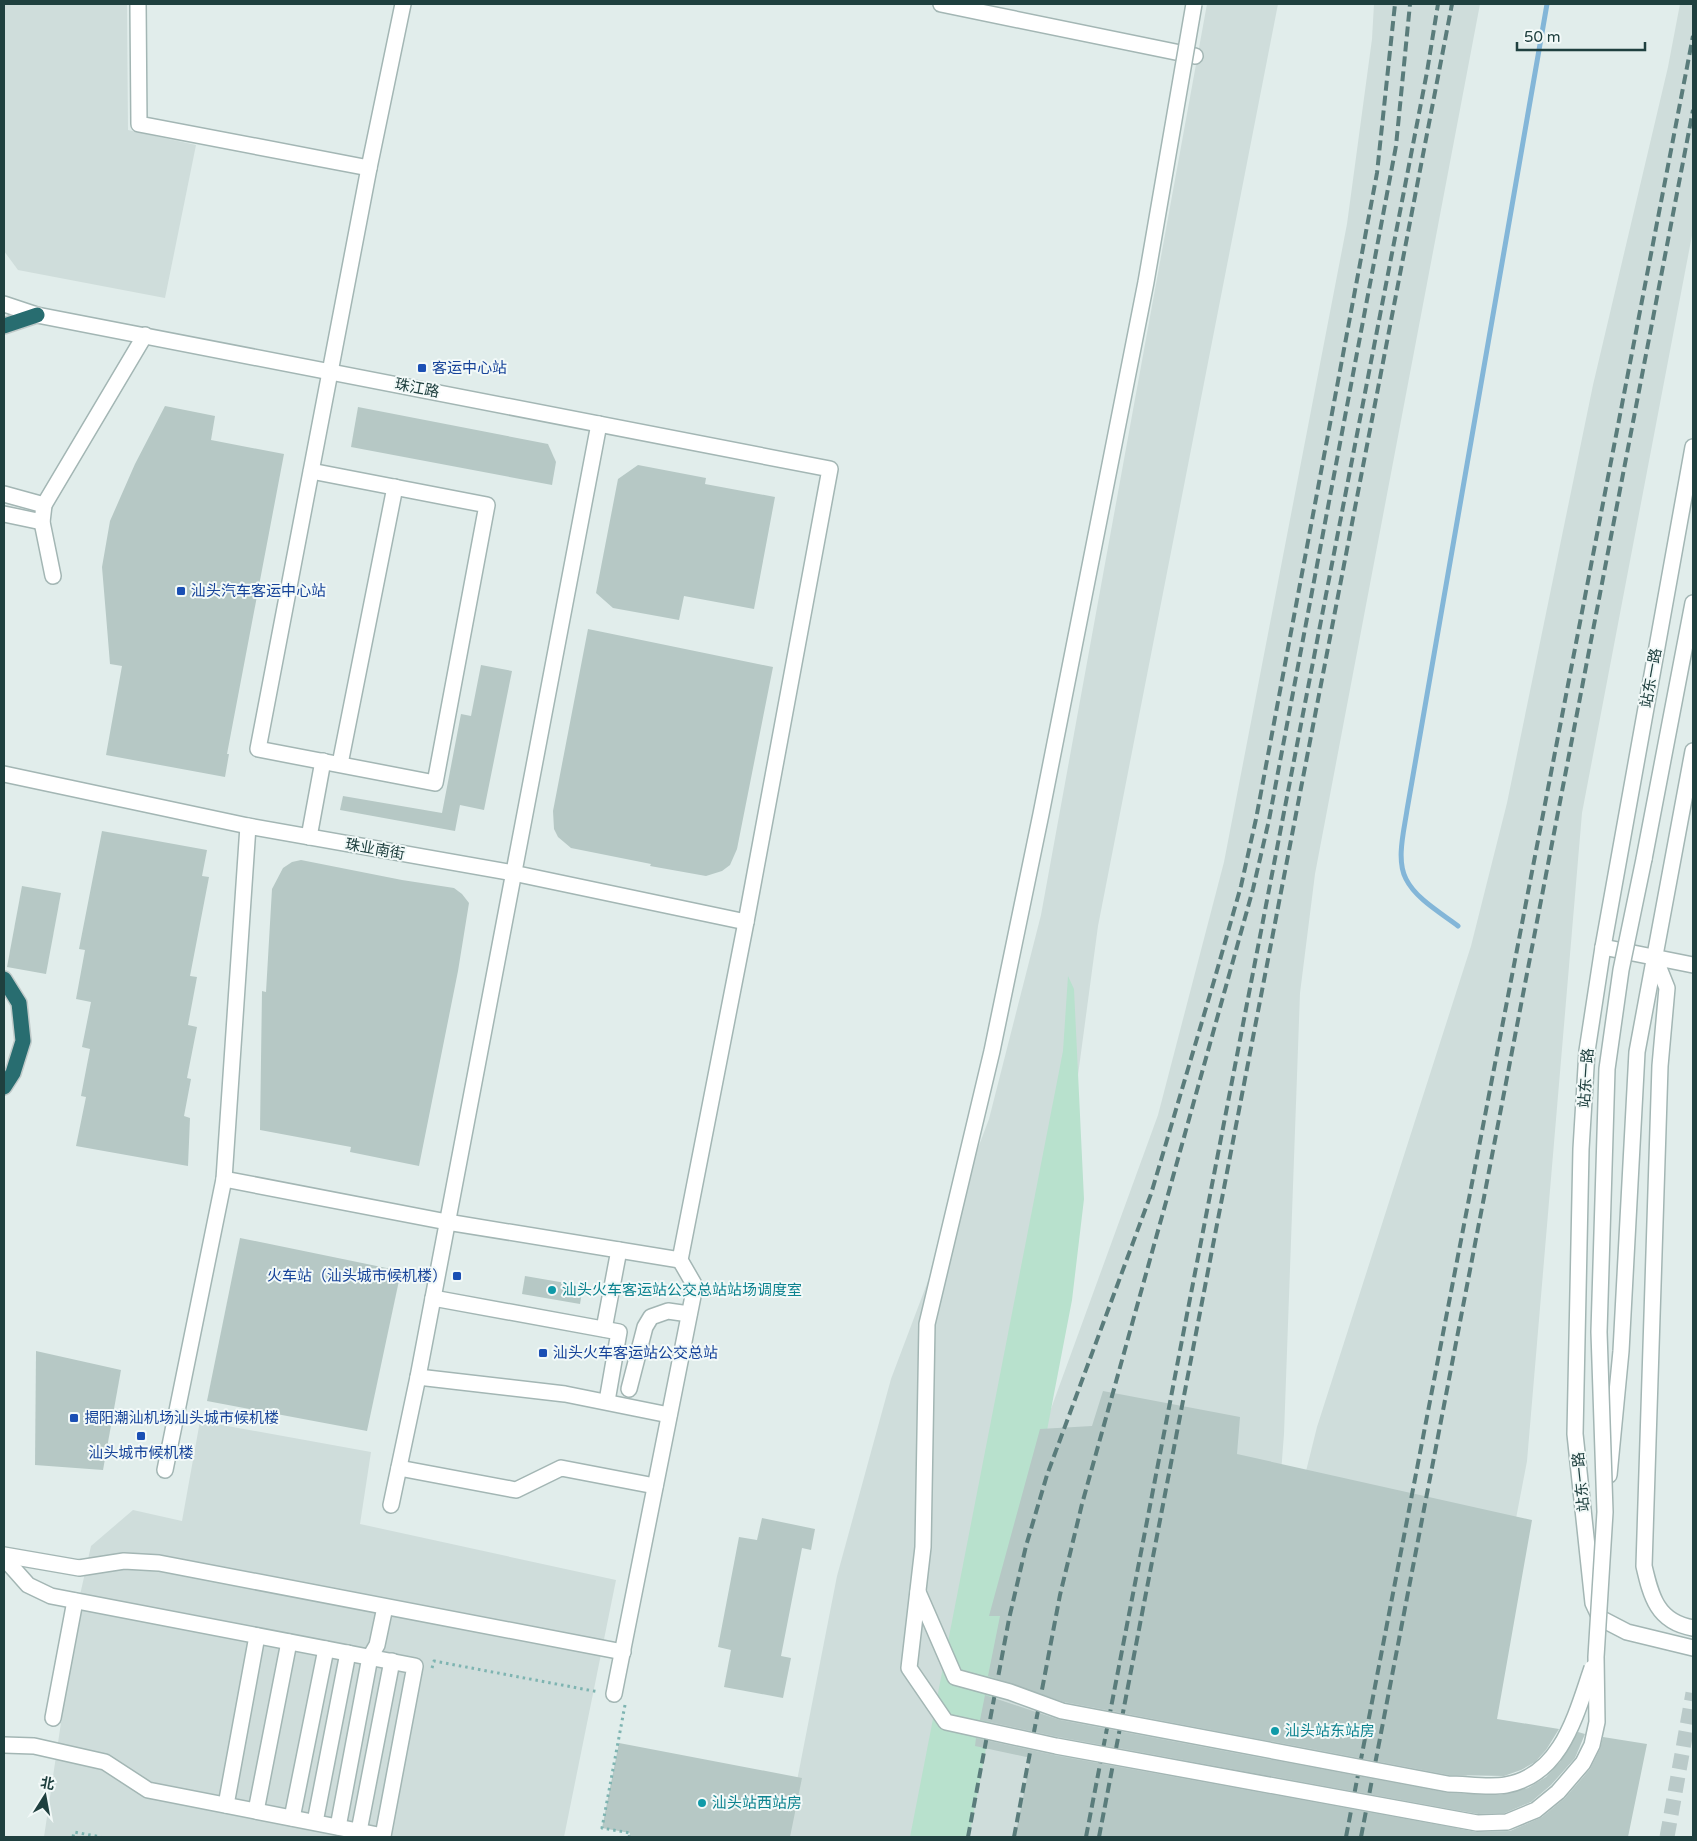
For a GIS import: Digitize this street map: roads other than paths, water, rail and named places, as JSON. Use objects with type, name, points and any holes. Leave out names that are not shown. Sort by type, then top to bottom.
[{"type":"highway","points":[[4,326],[37,314]]},
{"type":"highway","points":[[4,980],[19,1003],[23,1041],[13,1073],[4,1087]]},
{"type":"street","points":[[138,4],[138,124],[369,168]]},
{"type":"street","points":[[312,471],[487,505],[435,783],[258,749],[369,168],[403,4]]},
{"type":"street","points":[[941,4],[1195,56]]},
{"type":"street","points":[[1194,4],[1146,282],[1039,823],[992,1050],[927,1324],[923,1547],[909,1668],[946,1722],[1056,1746],[1477,1823],[1507,1822],[1536,1810],[1558,1792],[1583,1763],[1592,1745],[1597,1722],[1596,1657],[1605,1512],[1621,1351],[1637,1052],[1693,750]]},
{"type":"street","name":"珠江路","points":[[4,304],[37,314],[830,468],[746,922]]},
{"type":"street","points":[[53,576],[42,522],[44,505],[145,335]]},
{"type":"street","points":[[391,1505],[418,1377],[599,424]]},
{"type":"street","name":"站东一路","points":[[1692,1648],[1627,1632],[1600,1618],[1592,1603],[1575,1434],[1581,1149],[1586,1071],[1603,947],[1693,447]]},
{"type":"street","points":[[340,764],[395,487]]},
{"type":"street","points":[[4,494],[44,505]]},
{"type":"street","points":[[4,514],[42,522]]},
{"type":"street","points":[[1605,1512],[1599,1332],[1607,1069],[1621,970],[1693,603]]},
{"type":"street","points":[[309,837],[323,761]]},
{"type":"street","name":"珠业南街","points":[[4,774],[248,826],[513,873],[746,922]]},
{"type":"street","points":[[165,1470],[224,1179],[248,826]]},
{"type":"street","points":[[614,1694],[695,1286],[680,1260],[746,922]]},
{"type":"street","points":[[1603,947],[1693,965]]},
{"type":"street","points":[[1655,958],[1667,988],[1660,1066],[1644,1566],[1651,1598],[1660,1611],[1689,1627]]},
{"type":"street","points":[[224,1179],[447,1222],[680,1260]]},
{"type":"street","points":[[604,1329],[619,1250]]},
{"type":"street","points":[[433,1298],[619,1332],[607,1401]]},
{"type":"street","points":[[628,1390],[645,1327],[651,1316],[668,1311],[689,1314]]},
{"type":"street","points":[[418,1377],[565,1394],[669,1415]]},
{"type":"street","points":[[399,1468],[516,1490],[561,1468],[655,1486]]},
{"type":"street","points":[[4,1556],[79,1568],[124,1561],[159,1563],[623,1652]]},
{"type":"street","points":[[4,1556],[28,1586],[51,1596],[415,1666],[383,1836],[148,1790],[105,1762],[34,1746],[4,1745]]},
{"type":"street","points":[[918,1592],[955,1677],[1010,1692],[1062,1711],[1448,1784],[1505,1785],[1531,1777],[1561,1749],[1576,1714],[1596,1657]]},
{"type":"street","points":[[53,1718],[75,1601]]},
{"type":"street","points":[[338,1827],[370,1657],[377,1645],[385,1607]]},
{"type":"street","points":[[226,1805],[257,1636]]},
{"type":"street","points":[[256,1811],[289,1642]]},
{"type":"street","points":[[292,1818],[326,1649]]},
{"type":"street","points":[[315,1822],[348,1653]]},
{"type":"street","points":[[359,1831],[392,1662]]},
{"type":"waterway","points":[[1458,926],[1429,905],[1410,886],[1403,871],[1401,854],[1407,810],[1547,4]]},
{"type":"tunnel","points":[[1667,1837],[1693,1693]]},
{"type":"railway","points":[[968,1837],[1009,1619],[1026,1546],[1047,1475],[1151,1194],[1241,886],[1256,819],[1377,173],[1395,4]]},
{"type":"railway","points":[[1014,1837],[1060,1595],[1082,1504],[1253,889],[1269,820],[1396,146],[1410,4]]},
{"type":"railway","points":[[1086,1837],[1427,72],[1438,4]]},
{"type":"railway","points":[[1099,1837],[1452,4]]},
{"type":"railway","points":[[1346,1837],[1693,36]]},
{"type":"railway","points":[[1361,1837],[1693,110]]},
{"type":"place","name":"客运中心站","points":[[422,368]]},
{"type":"place","name":"汕头汽车客运中心站","points":[[181,591]]},
{"type":"place","name":"火车站（汕头城市候机楼）","points":[[457,1276]]},
{"type":"place","name":"汕头火车客运站公交总站站场调度室","points":[[552,1290]]},
{"type":"place","name":"汕头火车客运站公交总站","points":[[543,1353]]},
{"type":"place","name":"揭阳潮汕机场汕头城市候机楼","points":[[74,1418]]},
{"type":"place","name":"汕头城市候机楼","points":[[141,1436]]},
{"type":"place","name":"汕头站东站房","points":[[1275,1731]]},
{"type":"place","name":"汕头站西站房","points":[[702,1803]]}]
